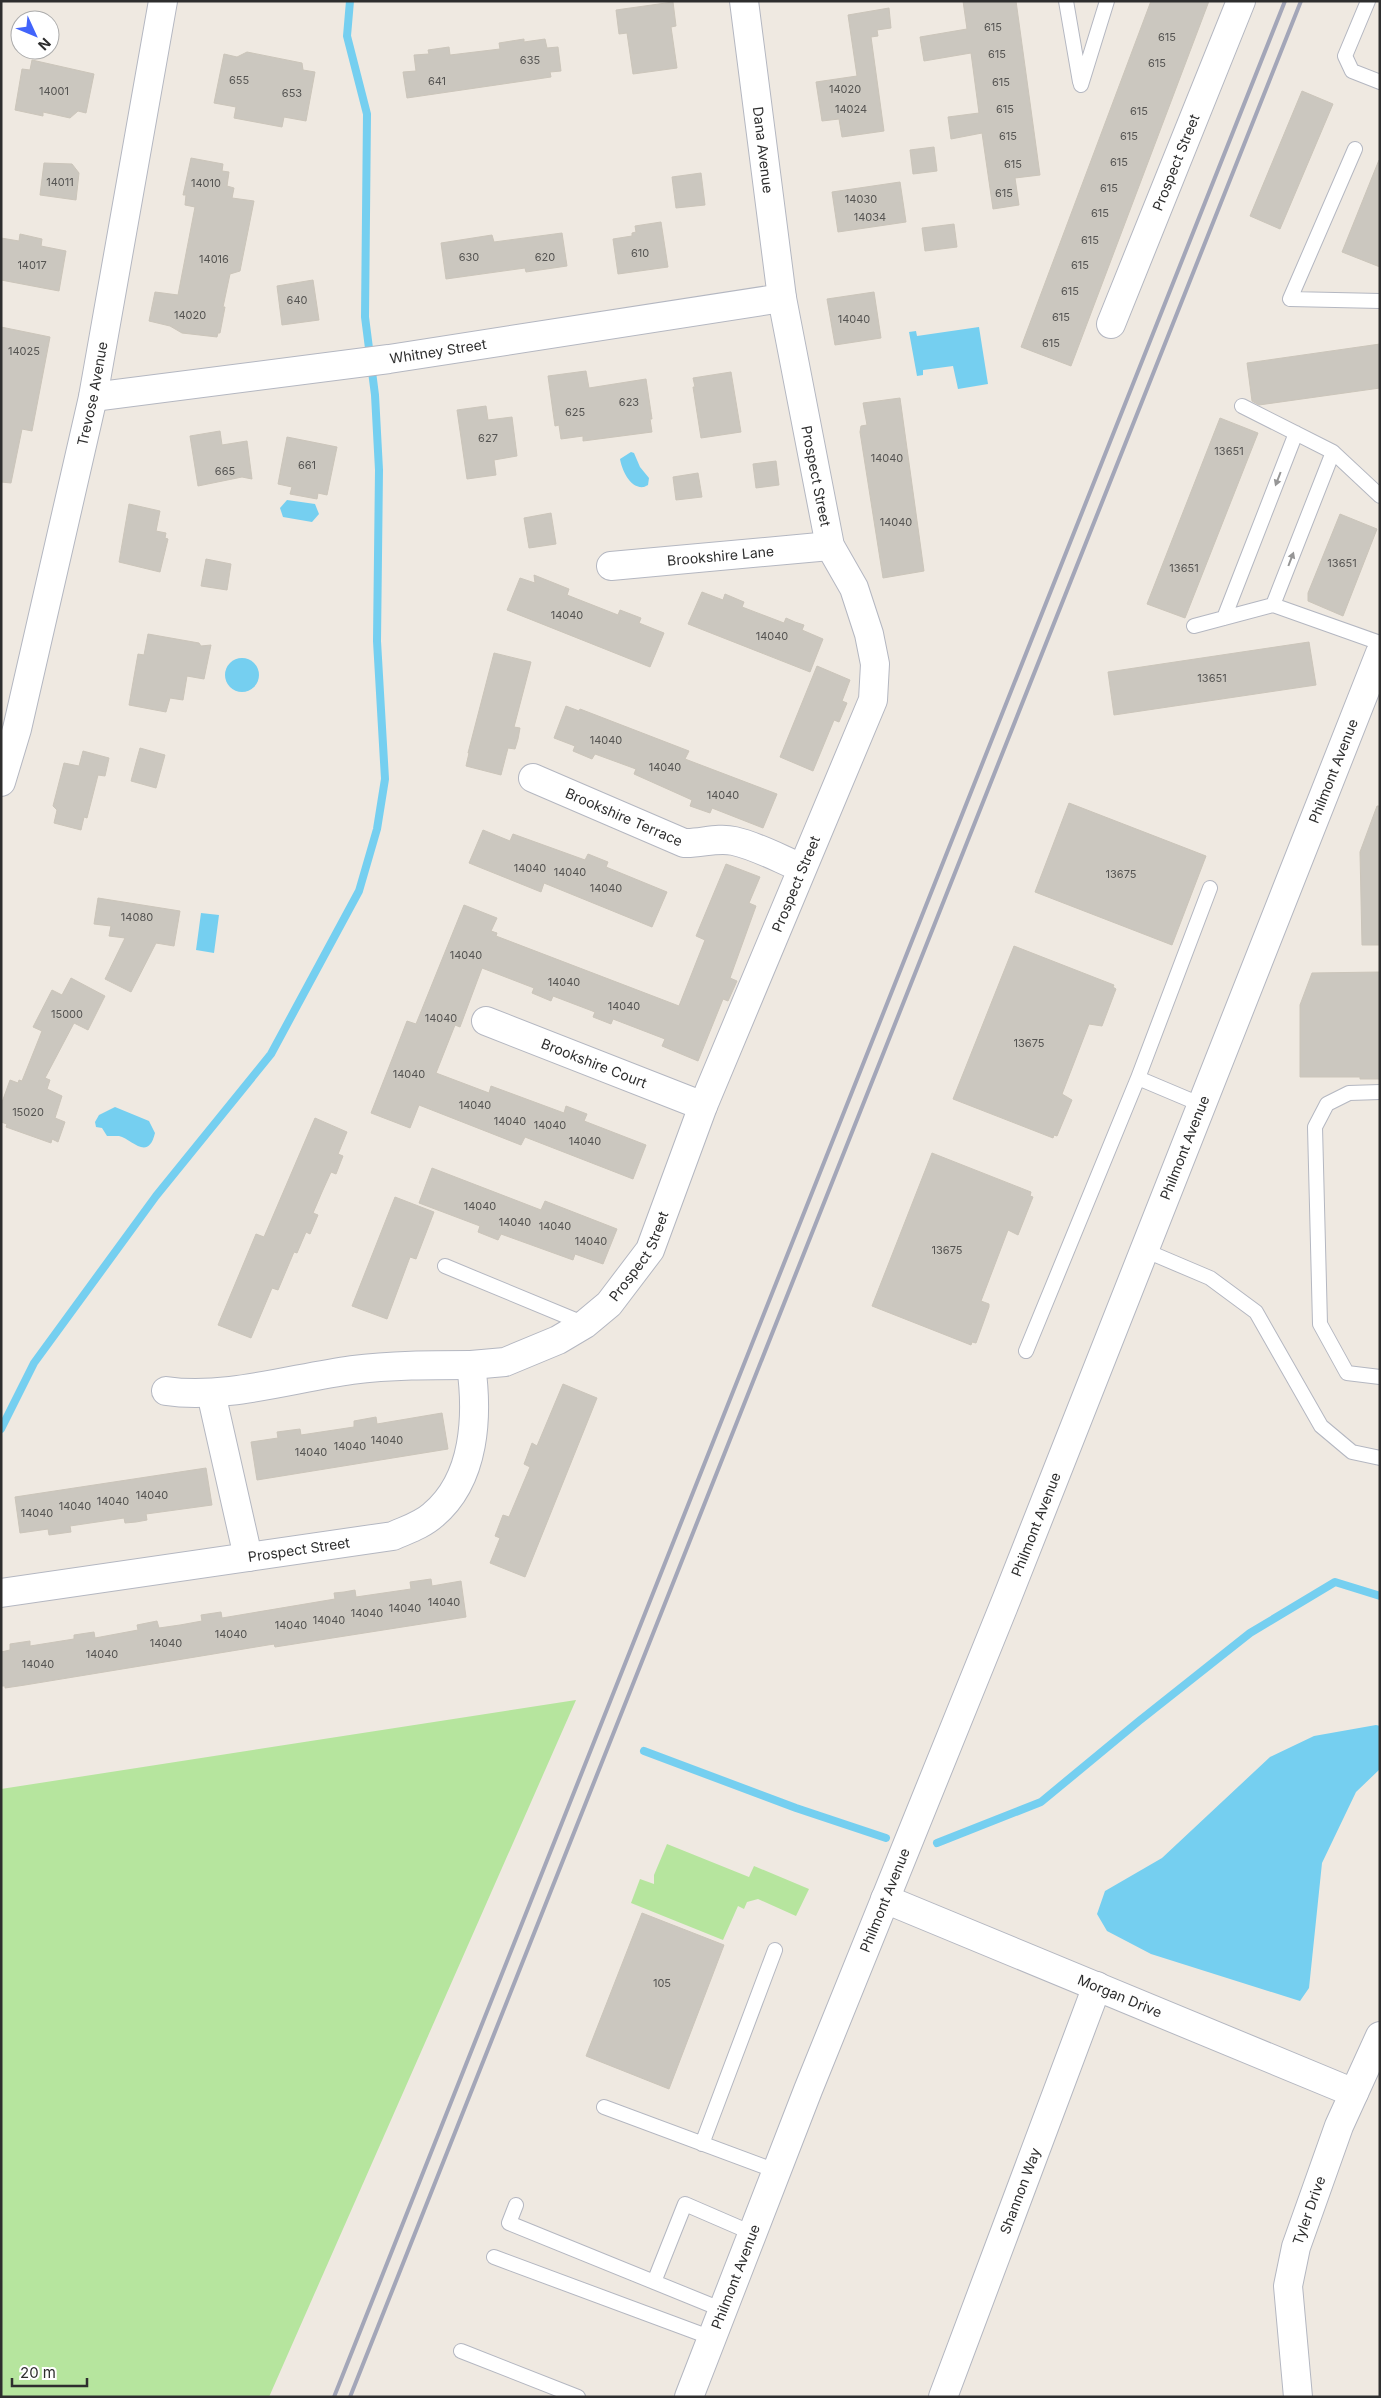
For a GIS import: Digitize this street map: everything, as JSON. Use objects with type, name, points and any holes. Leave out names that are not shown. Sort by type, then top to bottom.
[{"type":"street","name":"Trevose Avenue","points":[[1,782],[16,729],[93,397],[163,1]]},
{"type":"street","name":"Dana Avenue","points":[[744,1],[782,298]]},
{"type":"street","name":"Prospect Street","points":[[1111,324],[1241,1]]},
{"type":"street","name":"Whitney Street","points":[[93,397],[389,359],[782,298]]},
{"type":"street","name":"Prospect Street","points":[[166,1391],[186,1394],[211,1393],[352,1370],[410,1365],[470,1365],[505,1362],[558,1340],[585,1324],[609,1304],[650,1250],[703,1106],[873,700],[875,664],[869,634],[854,588],[830,546],[782,298]]},
{"type":"street","name":"Brookshire Lane","points":[[611,566],[830,546]]},
{"type":"street","name":"Philmont Avenue","points":[[689,2397],[776,2171],[1377,666]]},
{"type":"street","name":"Brookshire Terrace","points":[[533,778],[684,843],[697,844],[715,840],[733,841],[802,868]]},
{"type":"street","name":"Brookshire Court","points":[[486,1021],[703,1106]]},
{"type":"street","name":"Prospect Street","points":[[1,1593],[393,1536],[433,1516],[446,1502],[456,1486],[470,1447],[475,1396],[470,1365]]},
{"type":"street","points":[[211,1393],[248,1557]]},
{"type":"street","name":"Morgan Drive","points":[[885,1899],[1354,2093]]},
{"type":"street","name":"Shannon Way","points":[[943,2397],[1097,1986]]},
{"type":"street","name":"Tyler Drive","points":[[1298,2397],[1288,2286],[1296,2248],[1340,2126],[1380,2036]]},
{"type":"lane","points":[[1066,1],[1081,85],[1107,1]]},
{"type":"lane","points":[[1368,1],[1346,56],[1352,71],[1380,82]]},
{"type":"lane","points":[[1355,149],[1290,299],[1380,301]]},
{"type":"lane","points":[[1242,406],[1333,452],[1380,496]]},
{"type":"lane","points":[[1224,618],[1296,433]]},
{"type":"lane","points":[[1273,604],[1333,452]]},
{"type":"lane","points":[[1194,626],[1273,604],[1380,643]]},
{"type":"lane","points":[[1026,1350],[1138,1078],[1210,888]]},
{"type":"lane","points":[[1138,1078],[1202,1105]]},
{"type":"lane","points":[[1380,1092],[1349,1092],[1327,1104],[1315,1127],[1320,1324],[1347,1373],[1380,1377]]},
{"type":"lane","points":[[1144,1250],[1210,1278],[1256,1312],[1321,1426],[1352,1452],[1380,1458]]},
{"type":"lane","points":[[445,1266],[585,1324]]},
{"type":"lane","points":[[702,2144],[775,1950]]},
{"type":"lane","points":[[604,2108],[776,2171]]},
{"type":"lane","points":[[654,2282],[685,2204],[752,2233]]},
{"type":"lane","points":[[516,2205],[509,2224],[723,2310]]},
{"type":"lane","points":[[494,2256],[712,2338]]},
{"type":"lane","points":[[461,2351],[578,2397]]},
{"type":"green space","points":[[576,1700],[269,2397],[1,2397],[1,1789]]},
{"type":"green space","points":[[667,1844],[749,1877],[754,1866],[809,1889],[796,1916],[758,1899],[747,1902],[744,1909],[738,1906],[723,1940],[631,1903],[640,1879],[654,1884],[654,1875]]},
{"type":"water","points":[[979,327],[988,384],[958,389],[953,366],[923,370],[923,375],[917,376],[909,332],[916,331],[917,336]]},
{"type":"water","points":[[631,452],[634,453],[640,467],[649,478],[648,485],[644,487],[639,487],[631,482],[623,468],[620,459]]},
{"type":"water","points":[[287,500],[315,504],[319,514],[312,522],[283,517],[280,508]]},
{"type":"water","points":[[242,658],[249,659],[254,663],[258,668],[258,682],[254,687],[249,691],[242,692],[235,691],[230,687],[226,682],[225,675],[226,668],[230,663],[235,659]]},
{"type":"water","points":[[201,913],[219,915],[214,953],[196,950]]},
{"type":"water","points":[[115,1107],[149,1121],[155,1133],[152,1142],[148,1146],[139,1147],[119,1136],[107,1136],[102,1128],[96,1127],[95,1122],[99,1115]]},
{"type":"water","points":[[1376,1725],[1380,1726],[1380,1769],[1356,1792],[1322,1863],[1309,1988],[1300,2001],[1151,1954],[1107,1931],[1097,1914],[1105,1891],[1162,1858],[1270,1757],[1314,1736]]},
{"type":"building","points":[[963,1],[1016,1],[1040,175],[1015,178],[1019,205],[993,209],[982,133],[951,139],[948,117],[979,113],[971,53],[924,61],[920,37],[967,29]]},
{"type":"building","points":[[1151,1],[1209,1],[1071,366],[1021,347]]},
{"type":"building","points":[[673,2],[676,26],[671,27],[677,68],[633,74],[627,33],[619,34],[616,10]]},
{"type":"building","points":[[889,8],[891,28],[877,30],[878,36],[871,37],[884,131],[842,137],[839,119],[822,121],[816,82],[857,76],[848,15]]},
{"type":"building","points":[[524,39],[524,42],[545,39],[547,48],[558,47],[561,71],[550,72],[551,77],[407,98],[403,72],[416,71],[414,55],[429,54],[428,50],[449,47],[450,55],[500,49],[499,43]]},
{"type":"building","points":[[247,52],[302,63],[303,70],[315,72],[306,121],[284,117],[282,127],[234,118],[236,107],[214,103],[224,54],[237,57]]},
{"type":"building","points":[[32,60],[94,74],[86,113],[78,111],[70,118],[43,112],[43,116],[15,110],[22,69],[30,70]]},
{"type":"building","points":[[1302,91],[1333,104],[1280,229],[1250,216]]},
{"type":"building","points":[[934,147],[937,171],[913,174],[910,150]]},
{"type":"building","points":[[191,158],[223,164],[222,171],[229,172],[227,186],[234,188],[232,198],[254,201],[240,271],[230,274],[220,333],[218,333],[217,337],[182,333],[170,326],[149,321],[155,292],[178,295],[195,207],[185,205],[186,195],[183,195]]},
{"type":"building","points":[[1380,160],[1380,267],[1342,252]]},
{"type":"building","points":[[44,163],[72,164],[79,173],[76,200],[40,195]]},
{"type":"building","points":[[701,173],[705,205],[676,208],[672,177]]},
{"type":"building","points":[[900,182],[906,222],[838,232],[832,192]]},
{"type":"building","points":[[661,222],[668,267],[618,274],[613,239],[632,236],[632,233],[636,232],[635,226]]},
{"type":"building","points":[[954,224],[957,247],[925,251],[922,228]]},
{"type":"building","points":[[562,233],[567,266],[526,272],[525,268],[446,279],[441,243],[492,235],[494,242]]},
{"type":"building","points":[[20,234],[42,239],[41,246],[66,251],[59,291],[1,280],[1,238],[19,241]]},
{"type":"building","points":[[313,280],[319,320],[282,325],[277,286]]},
{"type":"building","points":[[874,292],[881,338],[835,345],[827,299]]},
{"type":"building","points":[[1,327],[50,337],[32,431],[22,429],[11,483],[1,482]]},
{"type":"building","points":[[1380,344],[1380,388],[1259,405],[1252,401],[1247,363]]},
{"type":"building","points":[[586,371],[589,388],[646,379],[652,432],[583,441],[583,436],[561,439],[559,425],[555,426],[548,376]]},
{"type":"building","points":[[731,372],[741,432],[701,438],[693,378]]},
{"type":"building","points":[[900,398],[924,571],[883,578],[860,432],[861,426],[867,425],[863,403]]},
{"type":"building","points":[[486,406],[488,420],[512,417],[517,456],[494,460],[496,475],[467,479],[457,410]]},
{"type":"building","points":[[1220,418],[1258,433],[1185,618],[1147,604]]},
{"type":"building","points":[[220,431],[222,445],[247,441],[252,479],[242,477],[198,486],[190,436]]},
{"type":"building","points":[[287,437],[337,447],[327,495],[318,493],[317,499],[290,494],[292,487],[278,484]]},
{"type":"building","points":[[776,461],[779,485],[756,488],[753,464]]},
{"type":"building","points":[[698,473],[702,497],[676,500],[673,477]]},
{"type":"building","points":[[129,504],[160,511],[156,531],[166,533],[165,538],[168,539],[160,572],[119,562]]},
{"type":"building","points":[[551,513],[556,544],[529,548],[524,518]]},
{"type":"building","points":[[1340,514],[1377,529],[1343,616],[1308,601],[1308,593]]},
{"type":"building","points":[[206,559],[231,564],[227,590],[201,586]]},
{"type":"building","points":[[534,575],[569,589],[567,595],[618,615],[620,610],[641,618],[639,623],[664,633],[650,667],[507,610],[520,578],[535,583]]},
{"type":"building","points":[[702,592],[723,600],[725,594],[744,602],[742,607],[784,623],[786,618],[804,625],[802,630],[823,639],[810,672],[688,624]]},
{"type":"building","points":[[148,634],[199,643],[201,646],[211,645],[204,679],[187,676],[183,700],[170,698],[166,712],[129,705],[138,654],[144,655]]},
{"type":"building","points":[[1309,642],[1316,685],[1114,715],[1108,672]]},
{"type":"building","points":[[494,653],[531,662],[514,727],[520,728],[518,739],[515,749],[508,748],[501,775],[466,766]]},
{"type":"building","points":[[817,666],[850,680],[842,701],[847,703],[839,722],[834,720],[813,771],[780,757]]},
{"type":"building","points":[[566,706],[579,711],[580,709],[689,751],[685,759],[777,794],[763,828],[712,808],[710,813],[690,806],[692,800],[634,774],[636,769],[595,754],[592,759],[573,751],[575,746],[554,738]]},
{"type":"building","points":[[140,748],[165,755],[156,788],[131,781]]},
{"type":"building","points":[[83,751],[109,758],[105,776],[98,775],[87,818],[84,817],[81,830],[54,823],[57,810],[53,806],[64,763],[79,766]]},
{"type":"building","points":[[1069,803],[1206,856],[1172,945],[1035,892]]},
{"type":"building","points":[[1377,806],[1380,806],[1380,945],[1362,945],[1360,852]]},
{"type":"building","points":[[483,830],[510,841],[513,834],[585,860],[588,854],[608,862],[606,867],[667,892],[652,927],[544,883],[541,892],[469,863]]},
{"type":"building","points":[[726,864],[760,877],[749,903],[756,906],[730,978],[737,981],[728,1001],[723,999],[698,1061],[662,1046],[665,1039],[613,1019],[611,1024],[593,1017],[595,1012],[553,996],[551,1001],[532,993],[534,988],[482,968],[460,1027],[455,1025],[436,1073],[489,1093],[491,1086],[564,1113],[566,1106],[587,1114],[584,1121],[646,1145],[633,1179],[525,1137],[521,1145],[419,1105],[410,1128],[371,1113],[407,1021],[416,1024],[464,905],[497,918],[491,931],[497,933],[496,936],[679,1006],[705,940],[696,936]]},
{"type":"building","points":[[98,898],[180,911],[174,946],[156,943],[131,992],[105,979],[125,938],[109,936],[111,926],[94,924]]},
{"type":"building","points":[[1014,946],[1114,985],[1113,987],[1116,989],[1102,1026],[1089,1024],[1062,1094],[1072,1100],[1057,1136],[1054,1135],[1053,1138],[953,1099]]},
{"type":"building","points":[[1380,972],[1380,1079],[1300,1077],[1300,1005],[1312,973]]},
{"type":"building","points":[[71,978],[105,996],[88,1030],[74,1023],[45,1078],[50,1080],[47,1089],[62,1096],[55,1118],[65,1122],[58,1142],[52,1139],[51,1143],[6,1127],[7,1124],[1,1122],[1,1105],[10,1080],[18,1083],[19,1080],[22,1081],[42,1031],[33,1027],[52,990],[62,995]]},
{"type":"building","points":[[315,1118],[347,1132],[338,1154],[343,1156],[336,1174],[331,1172],[313,1213],[318,1215],[310,1234],[306,1232],[297,1253],[294,1252],[278,1290],[272,1288],[251,1338],[218,1325],[256,1234],[264,1237]]},
{"type":"building","points":[[932,1153],[1031,1192],[1030,1196],[1033,1197],[1018,1235],[1008,1230],[981,1301],[989,1304],[989,1307],[976,1343],[972,1342],[971,1345],[872,1306]]},
{"type":"building","points":[[432,1168],[541,1210],[545,1201],[617,1229],[603,1264],[575,1254],[573,1260],[501,1234],[498,1240],[478,1232],[480,1226],[419,1203]]},
{"type":"building","points":[[395,1197],[434,1212],[416,1259],[410,1257],[387,1319],[352,1306]]},
{"type":"building","points":[[563,1384],[597,1398],[525,1577],[490,1563],[500,1538],[495,1536],[503,1515],[509,1517],[530,1467],[524,1464],[532,1443],[537,1446]]},
{"type":"building","points":[[442,1413],[448,1449],[257,1480],[251,1442],[278,1438],[277,1432],[300,1429],[301,1435],[354,1427],[354,1421],[376,1417],[377,1424]]},
{"type":"building","points":[[206,1468],[212,1505],[146,1514],[147,1520],[136,1522],[125,1523],[124,1518],[70,1526],[71,1532],[49,1535],[48,1529],[20,1533],[15,1497]]},
{"type":"building","points":[[431,1579],[432,1586],[461,1581],[466,1617],[275,1647],[274,1644],[5,1688],[5,1686],[1,1686],[1,1652],[10,1650],[10,1644],[30,1641],[30,1646],[74,1639],[74,1635],[94,1632],[95,1638],[138,1630],[137,1625],[157,1621],[159,1628],[180,1625],[202,1621],[201,1615],[221,1612],[222,1618],[335,1599],[334,1593],[355,1590],[356,1597],[411,1589],[410,1582]]},
{"type":"building","points":[[642,1913],[724,1945],[669,2089],[586,2056]]},
{"type":"waterway","points":[[1,1429],[34,1363],[156,1196],[271,1054],[359,891],[377,829],[385,779],[377,641],[379,470],[375,395],[365,317],[367,114],[347,36],[350,1]]},
{"type":"waterway","points":[[937,1843],[1041,1802],[1250,1633],[1335,1582],[1380,1596]]},
{"type":"waterway","points":[[644,1751],[796,1808],[886,1838]]},
{"type":"railway","points":[[334,2397],[1285,1]]},
{"type":"railway","points":[[350,2397],[1301,1]]}]
